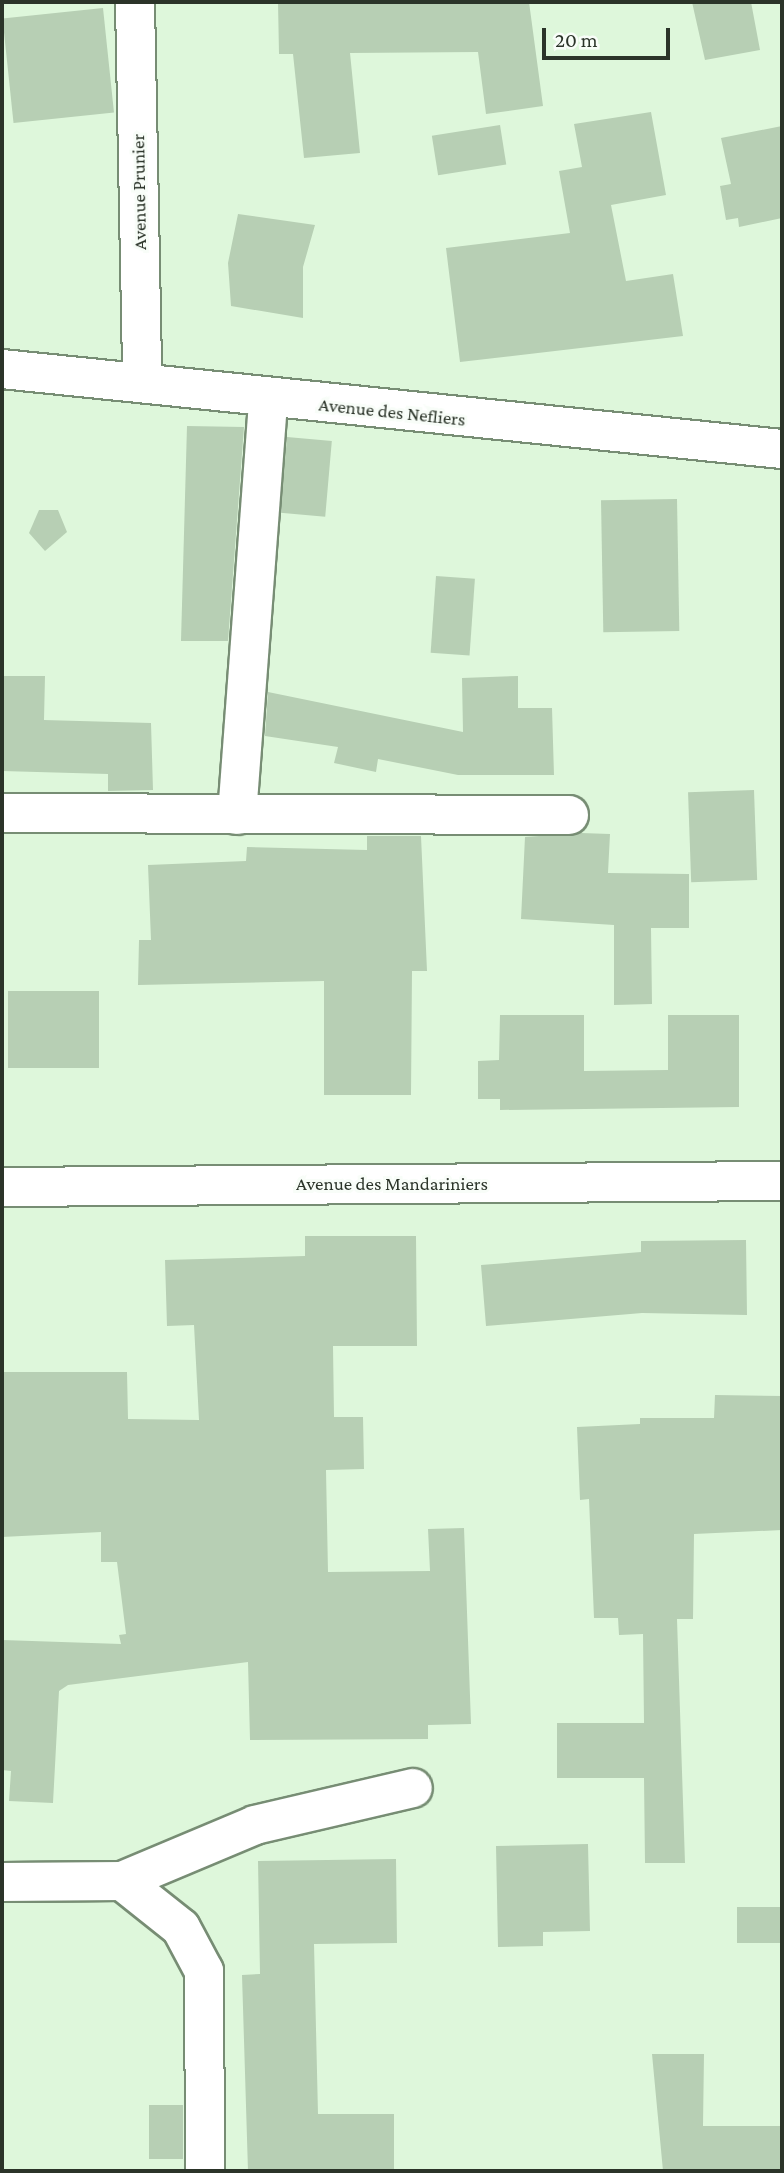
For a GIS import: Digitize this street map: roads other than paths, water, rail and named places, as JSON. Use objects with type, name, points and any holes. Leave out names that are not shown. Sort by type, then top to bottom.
[{"type":"street","name":"Avenue Prunier","points":[[135,2],[142,382]]},
{"type":"street","name":"Avenue des Nefliers","points":[[2,369],[142,382],[268,399],[782,449]]},
{"type":"street","points":[[237,815],[268,399]]},
{"type":"street","points":[[2,813],[569,816]]},
{"type":"street","name":"Avenue des Mandariniers","points":[[2,1187],[782,1181]]},
{"type":"street","points":[[2,1882],[122,1881],[255,1825],[413,1788]]},
{"type":"street","points":[[122,1881],[181,1928],[204,1971],[205,2171]]}]
